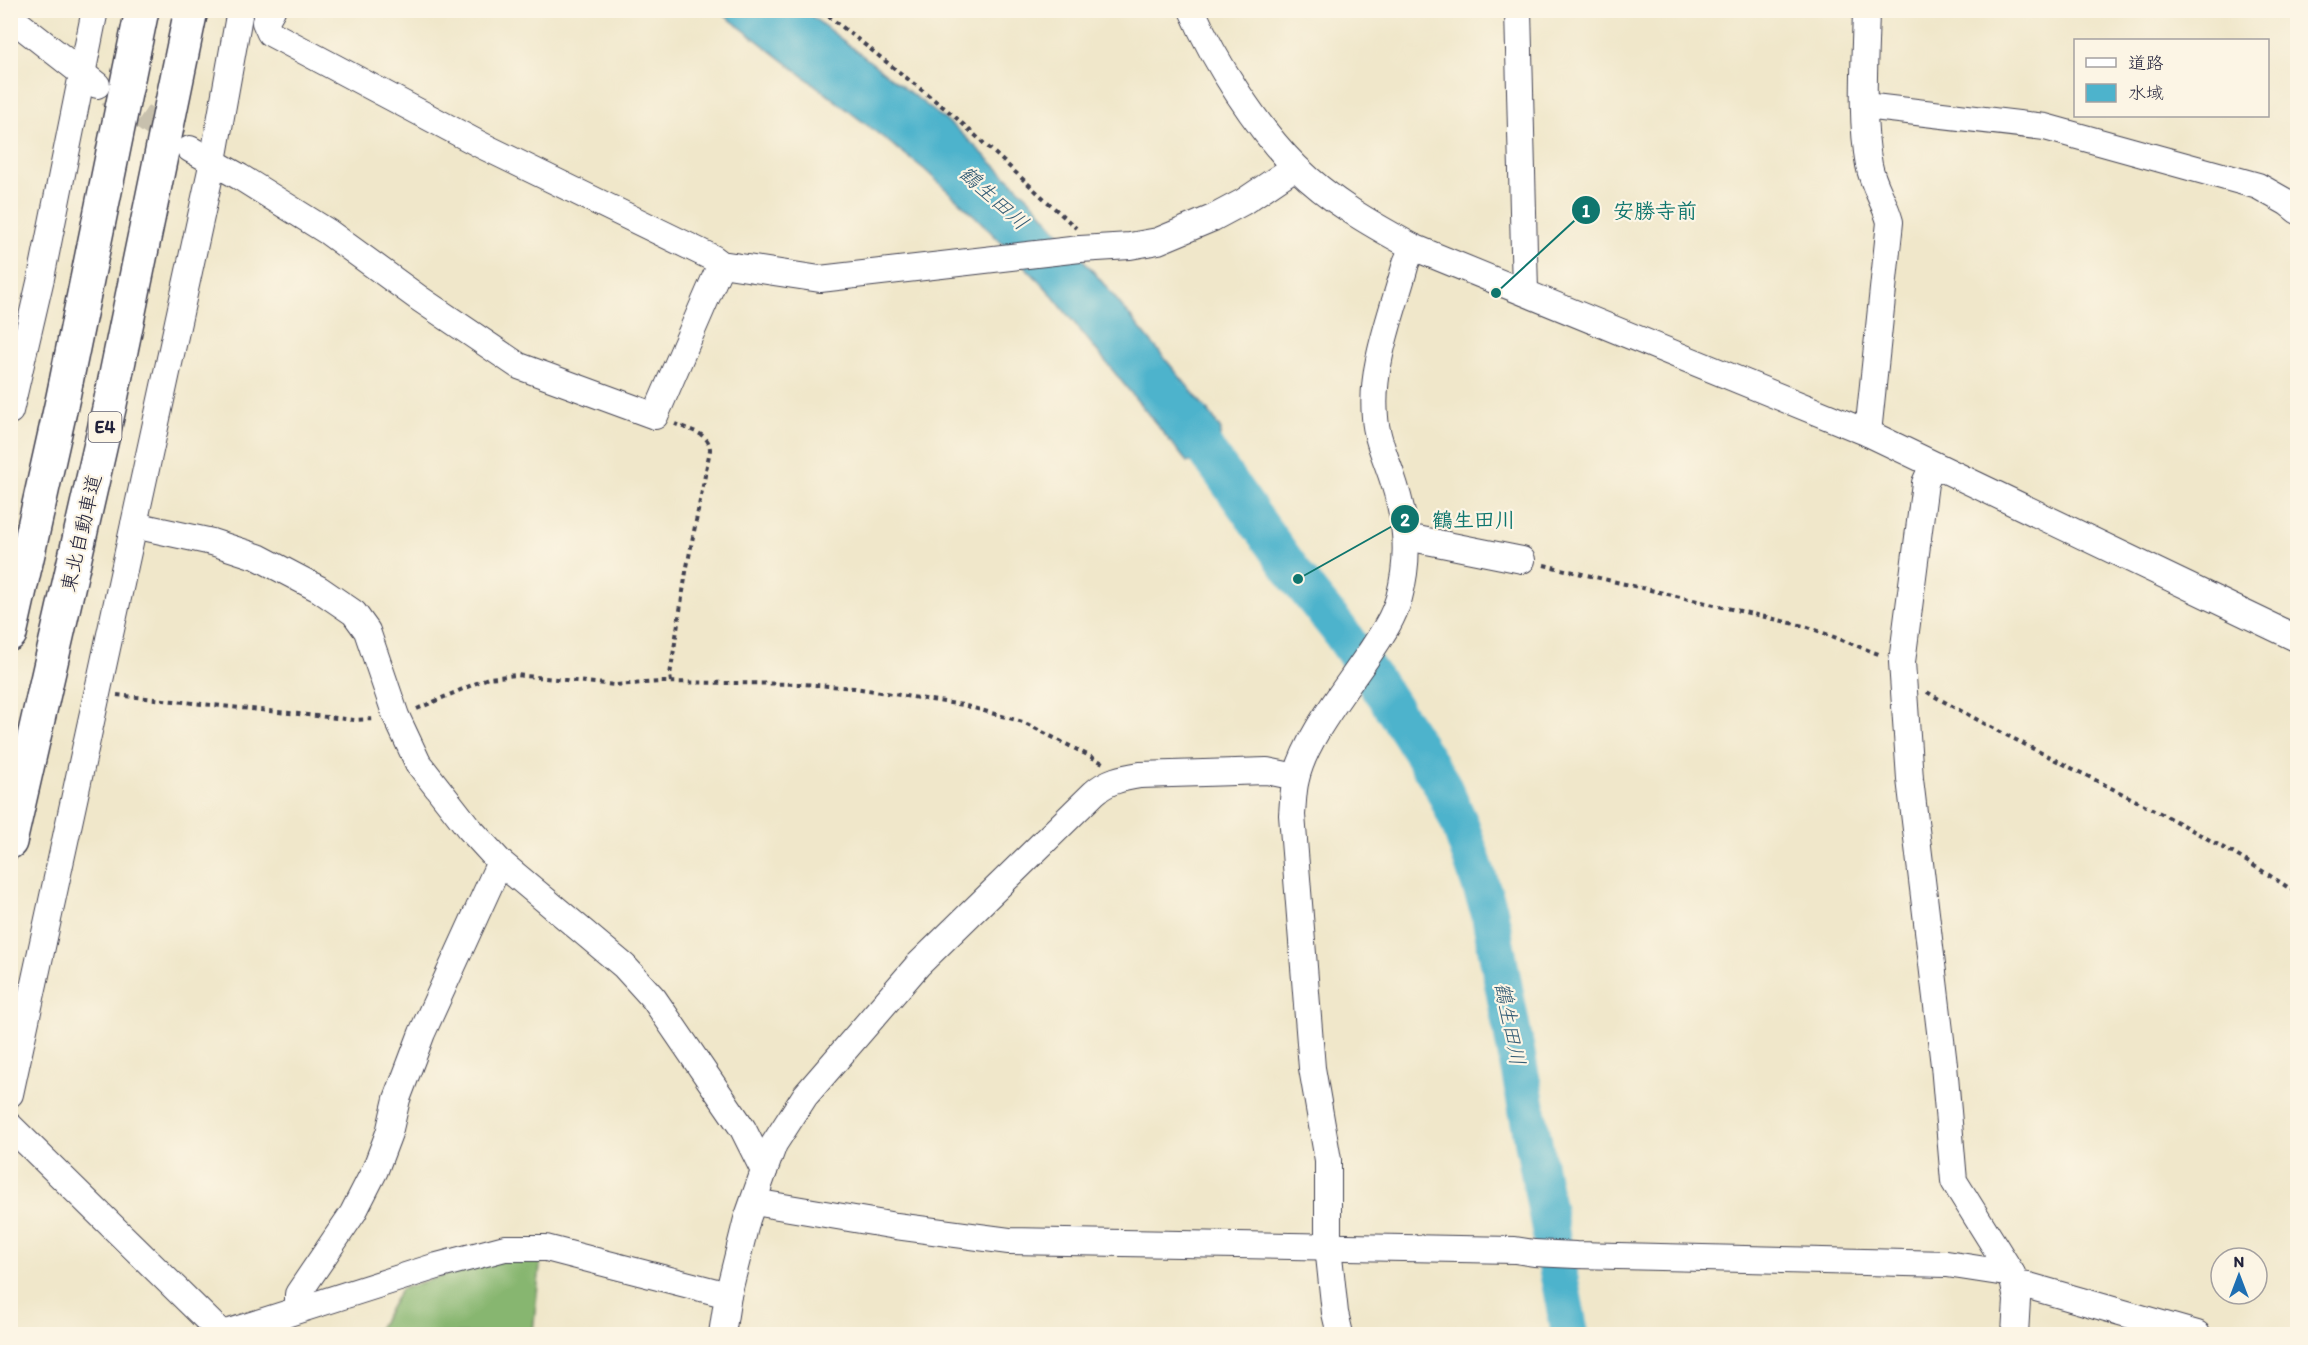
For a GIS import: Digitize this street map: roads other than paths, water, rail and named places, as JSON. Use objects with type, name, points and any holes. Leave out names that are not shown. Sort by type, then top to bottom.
[{"type":"highway","name":"E4","points":[[10,634],[63,397],[142,10]]},
{"type":"highway","name":"東北自動車道","points":[[10,842],[110,404],[190,10]]},
{"type":"street","points":[[10,411],[89,78],[94,10]]},
{"type":"street","points":[[10,1094],[213,161],[240,10]]},
{"type":"street","points":[[272,10],[265,22],[270,33],[481,145],[713,258],[721,264],[820,279],[1130,246],[1158,241],[1176,234],[1242,202],[1296,167]]},
{"type":"street","points":[[1192,10],[1229,77],[1261,124],[1296,167],[1332,198],[1369,223],[1413,247],[1868,433],[2298,639]]},
{"type":"street","points":[[1518,10],[1525,292]]},
{"type":"street","points":[[1866,10],[1865,106],[1869,165],[1874,184],[1887,208],[1890,222],[1868,433]]},
{"type":"street","points":[[10,16],[89,78]]},
{"type":"street","points":[[1865,106],[2045,127],[2258,186],[2288,202],[2298,211]]},
{"type":"street","points":[[190,149],[328,232],[420,299],[519,366],[655,416],[721,264]]},
{"type":"street","points":[[1340,1335],[1335,1313],[1328,1246],[1328,1160],[1312,1068],[1292,815],[1296,777],[1308,747],[1379,639],[1399,599],[1407,537],[1398,493],[1381,444],[1375,418],[1375,396],[1376,372],[1406,263],[1413,247]]},
{"type":"street","points":[[1933,465],[1925,483],[1903,670],[1910,779],[1944,1065],[1954,1181],[2013,1279],[2017,1300],[2015,1335]]},
{"type":"street","points":[[134,525],[212,542],[258,557],[319,589],[354,613],[368,632],[396,716],[418,763],[468,827],[500,861],[624,966],[654,999],[743,1129],[764,1171]]},
{"type":"street","points":[[1407,537],[1522,560]]},
{"type":"street","points":[[722,1335],[728,1295],[747,1219],[774,1144],[805,1096],[918,965],[1094,793],[1103,785],[1122,778],[1140,775],[1267,771],[1296,777]]},
{"type":"street","points":[[298,1309],[298,1294],[353,1214],[375,1170],[389,1133],[397,1099],[422,1033],[500,861]]},
{"type":"street","points":[[10,1126],[223,1335],[298,1309],[505,1248],[546,1248],[728,1295]]},
{"type":"street","points":[[754,1203],[896,1226],[1009,1241],[1328,1246],[1947,1264],[2013,1279],[2153,1328],[2197,1335]]},
{"type":"water","points":[[719,11],[805,11],[957,129],[1029,198],[1093,271],[1212,416],[1221,430],[1215,462],[1187,462],[1046,288],[977,218],[924,169]]},
{"type":"waterway","name":"鶴生田川","points":[[1185,421],[1384,694],[1441,783],[1459,822],[1489,910],[1570,1334]]},
{"type":"tunnel","points":[[109,94],[178,141]]},
{"type":"place","name":"安勝寺前","points":[[1496,293]]},
{"type":"place","name":"鶴生田川","points":[[1298,579]]}]
